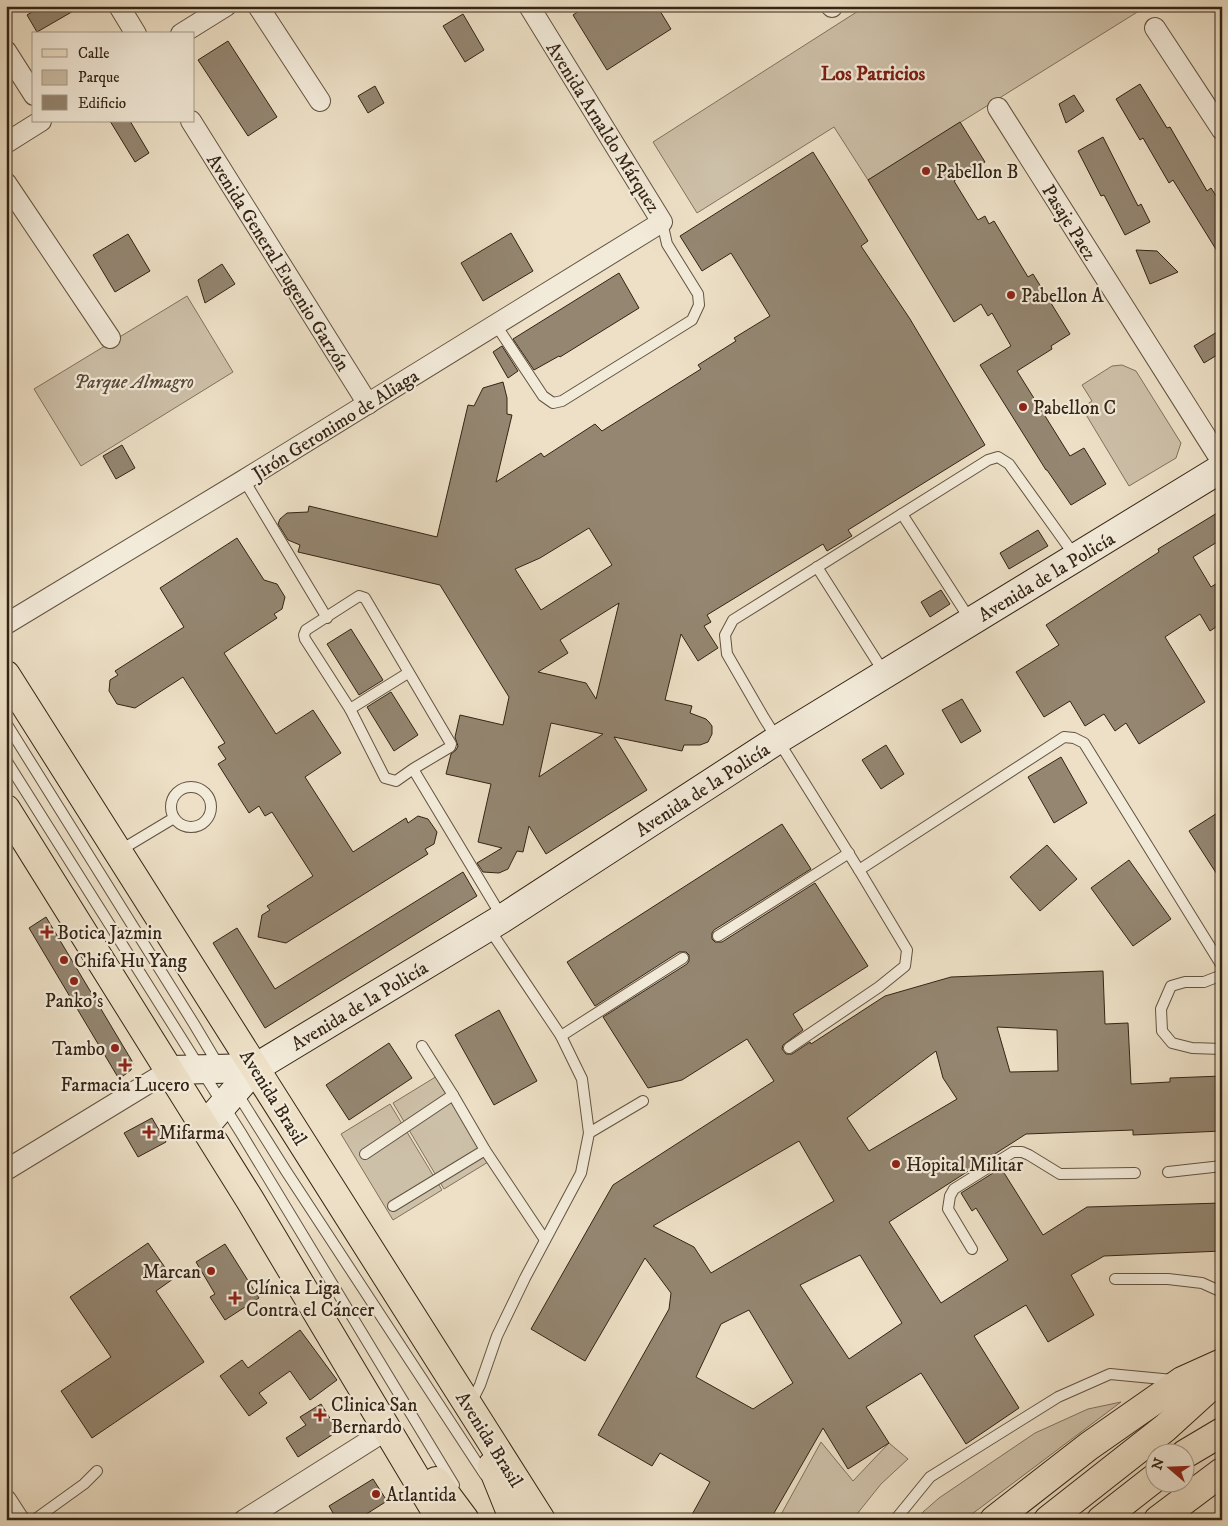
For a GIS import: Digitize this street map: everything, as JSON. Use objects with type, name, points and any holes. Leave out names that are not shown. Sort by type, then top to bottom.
[{"type":"main road","name":"Avenida Brasil","points":[[6,675],[541,1520]]},
{"type":"main road","points":[[6,809],[205,1126],[441,1520]]},
{"type":"main road","points":[[994,1520],[1090,1446],[1182,1381],[1222,1362]]},
{"type":"main road","points":[[1048,1520],[1165,1428],[1222,1376]]},
{"type":"main road","points":[[466,1401],[514,1519]]},
{"type":"main road","points":[[388,1429],[409,1444],[464,1506]]},
{"type":"main road","points":[[1196,1447],[1222,1432]]},
{"type":"main road","points":[[1158,1520],[1222,1472]]},
{"type":"main road","points":[[1101,1520],[1146,1485]]},
{"type":"street","points":[[119,6],[135,32]]},
{"type":"street","points":[[184,32],[226,6]]},
{"type":"street","points":[[258,6],[320,101]]},
{"type":"street","name":"Avenida Arnaldo Márquez","points":[[529,6],[662,222]]},
{"type":"street","points":[[1155,28],[1222,130]]},
{"type":"street","points":[[6,51],[32,92]]},
{"type":"street","name":"Pasaje Paez","points":[[998,108],[1222,462]]},
{"type":"street","points":[[6,143],[39,122]]},
{"type":"street","name":"Avenida General Eugenio Garzón","points":[[192,122],[368,404]]},
{"type":"street","points":[[6,183],[110,338]]},
{"type":"street","name":"Jirón Geronimo de Aliaga","points":[[6,624],[244,480],[662,222]]},
{"type":"street","name":"Avenida de la Policía","points":[[255,1068],[496,922],[777,740],[1222,468]]},
{"type":"street","points":[[6,1170],[170,1070],[222,1082],[255,1068]]},
{"type":"street","points":[[205,1126],[222,1082]]},
{"type":"street","points":[[244,1520],[388,1429]]},
{"type":"street","points":[[6,1500],[19,1520]]},
{"type":"lane","points":[[496,324],[543,396],[554,403],[562,401],[692,320],[699,305],[698,294],[667,244],[662,222]]},
{"type":"lane","points":[[789,1048],[879,987],[905,966],[907,950],[849,853],[777,740],[727,654],[725,635],[733,620],[988,460],[998,457],[1009,464],[1076,558]]},
{"type":"lane","points":[[244,480],[327,618]]},
{"type":"lane","points":[[902,514],[971,622]]},
{"type":"lane","points":[[817,567],[885,674]]},
{"type":"lane","points":[[359,596],[365,598],[451,744],[450,747],[396,781],[385,778],[350,709],[305,639],[306,630],[327,618],[359,596]]},
{"type":"lane","points":[[350,709],[408,673]]},
{"type":"lane","name":"Avenida Brasil","points":[[6,723],[194,1024],[222,1082],[464,1506],[476,1520]]},
{"type":"lane","points":[[859,870],[1064,737],[1074,738],[1084,743],[1222,966]]},
{"type":"lane","name":"Avenida Brasil","points":[[6,760],[514,1519]]},
{"type":"lane","points":[[413,769],[496,922],[561,1036],[582,1078],[589,1133],[581,1173],[497,1336],[480,1386],[466,1401]]},
{"type":"lane","points":[[195,788],[201,790],[210,799],[211,812],[208,818],[198,827],[184,826],[174,818],[171,812],[171,805],[173,799],[182,789],[195,788]]},
{"type":"lane","points":[[118,851],[174,818]]},
{"type":"lane","points":[[718,936],[849,853]]},
{"type":"lane","points":[[561,1036],[683,958]]},
{"type":"lane","points":[[1222,975],[1204,982],[1185,982],[1171,986],[1161,1009],[1162,1031],[1172,1043],[1192,1048],[1222,1048]]},
{"type":"lane","points":[[422,1046],[454,1095],[485,1150],[545,1240]]},
{"type":"lane","points":[[365,1154],[454,1095]]},
{"type":"lane","points":[[589,1133],[643,1101]]},
{"type":"lane","points":[[393,1206],[485,1150]]},
{"type":"lane","points":[[972,1249],[948,1209],[950,1196],[954,1189],[1013,1152],[1022,1152],[1029,1155],[1060,1174],[1135,1173]]},
{"type":"lane","points":[[1168,1172],[1222,1166]]},
{"type":"lane","points":[[1115,1279],[1168,1279],[1202,1284],[1222,1292]]},
{"type":"lane","points":[[895,1520],[930,1477],[1058,1397],[1110,1374],[1182,1381]]},
{"type":"lane","points":[[34,1520],[84,1484],[97,1472]]},
{"type":"green space","points":[[866,6],[1147,6],[868,180],[834,127],[697,213],[653,142]]},
{"type":"green space","name":"Parque Almagro","points":[[187,296],[233,372],[81,466],[34,389]]},
{"type":"green space","points":[[1122,365],[1136,371],[1181,443],[1176,458],[1129,486],[1082,408],[1092,401],[1082,385],[1112,366]]},
{"type":"green space","points":[[442,1073],[493,1159],[444,1189],[393,1103]]},
{"type":"green space","points":[[390,1104],[442,1190],[393,1220],[341,1134]]},
{"type":"green space","points":[[1121,1402],[964,1520],[918,1520],[923,1512],[939,1498],[1035,1433],[1088,1409]]},
{"type":"green space","points":[[821,1442],[853,1481],[889,1443],[908,1459],[881,1484],[857,1514],[855,1520],[778,1520]]},
{"type":"building","points":[[42,6],[82,6],[37,32],[27,15]]},
{"type":"building","points":[[586,6],[657,6],[671,29],[607,70],[573,15]]},
{"type":"building","points":[[463,14],[484,50],[465,62],[443,26]]},
{"type":"building","points":[[228,41],[277,117],[248,136],[198,60]]},
{"type":"building","points":[[1140,84],[1167,128],[1170,127],[1207,191],[1211,188],[1222,205],[1222,259],[1173,180],[1169,183],[1143,138],[1140,140],[1116,99]]},
{"type":"building","points":[[375,86],[384,103],[368,113],[358,96]]},
{"type":"building","points":[[1074,95],[1084,111],[1066,123],[1059,104]]},
{"type":"building","points":[[111,122],[131,122],[149,153],[135,162]]},
{"type":"building","points":[[960,122],[985,162],[954,181],[978,220],[985,216],[989,224],[994,221],[1028,277],[1033,274],[1070,334],[1051,346],[1052,349],[1017,371],[1070,456],[1084,448],[1106,484],[1071,505],[1046,470],[980,365],[1011,346],[992,313],[988,316],[981,304],[954,322],[868,180]]},
{"type":"building","points":[[1103,137],[1138,206],[1141,204],[1150,222],[1125,235],[1104,195],[1101,196],[1078,151]]},
{"type":"building","points":[[813,152],[868,241],[861,246],[910,319],[985,445],[848,530],[852,536],[827,551],[823,544],[707,615],[711,622],[704,626],[718,648],[698,661],[681,634],[665,700],[692,706],[690,713],[706,719],[712,726],[712,734],[708,742],[700,745],[684,745],[682,751],[614,737],[647,790],[546,854],[529,826],[523,852],[517,851],[508,869],[499,873],[483,872],[477,863],[502,848],[478,842],[491,784],[446,774],[451,754],[458,746],[455,737],[460,715],[503,725],[509,697],[440,585],[298,552],[300,545],[288,540],[278,524],[280,519],[287,513],[308,512],[309,506],[437,537],[468,405],[474,406],[483,388],[503,382],[507,398],[507,414],[512,415],[496,482],[541,453],[544,457],[595,424],[602,431],[701,369],[698,365],[736,341],[734,338],[770,316],[731,253],[702,271],[680,236]],"holes":[[[589,528],[612,565],[541,610],[515,569],[540,558]],[[619,603],[596,699],[586,683],[538,672],[568,653],[560,640]],[[551,723],[603,734],[539,777]]]},
{"type":"building","points":[[511,233],[533,271],[483,301],[461,263]]},
{"type":"building","points":[[128,234],[150,271],[115,292],[93,255]]},
{"type":"building","points":[[1136,250],[1157,251],[1178,272],[1150,284]]},
{"type":"building","points":[[222,264],[235,284],[205,303],[198,280]]},
{"type":"building","points":[[619,273],[639,308],[560,357],[534,370],[513,339]]},
{"type":"building","points":[[1222,329],[1222,352],[1204,363],[1194,346]]},
{"type":"building","points":[[502,346],[518,371],[508,378],[493,352]]},
{"type":"building","points":[[122,445],[135,468],[116,479],[103,456]]},
{"type":"building","points":[[1222,510],[1222,539],[1193,557],[1211,587],[1222,580],[1222,623],[1210,631],[1200,614],[1165,637],[1205,702],[1139,744],[1126,723],[1115,731],[1104,714],[1085,726],[1070,701],[1044,717],[1016,672],[1059,645],[1046,625],[1159,552],[1158,549]]},
{"type":"building","points":[[1038,530],[1048,546],[1009,569],[1000,553]]},
{"type":"building","points":[[237,538],[264,580],[277,584],[285,597],[282,609],[274,614],[277,618],[224,653],[276,734],[313,710],[341,753],[305,777],[353,852],[406,818],[408,823],[418,816],[428,819],[437,832],[434,844],[425,849],[428,854],[286,943],[258,937],[262,915],[270,910],[267,906],[313,876],[272,812],[265,816],[259,806],[249,813],[218,764],[226,759],[218,747],[225,743],[183,677],[135,708],[117,704],[109,691],[110,680],[118,675],[115,671],[184,627],[160,588]]},
{"type":"building","points":[[941,590],[950,604],[930,617],[921,602]]},
{"type":"building","points":[[351,629],[383,680],[359,695],[327,644]]},
{"type":"building","points":[[391,692],[418,735],[394,751],[367,707]]},
{"type":"building","points":[[962,699],[981,731],[961,743],[942,710]]},
{"type":"building","points":[[886,745],[904,774],[881,789],[862,760]]},
{"type":"building","points":[[1061,757],[1087,803],[1054,823],[1028,777]]},
{"type":"building","points":[[1222,810],[1222,882],[1189,831]]},
{"type":"building","name":"Hopital Militar","points":[[782,824],[811,869],[714,930],[712,939],[715,942],[722,942],[815,883],[868,966],[793,1014],[803,1030],[783,1045],[782,1049],[786,1054],[792,1054],[810,1042],[811,1044],[885,996],[951,977],[1103,971],[1105,1024],[1128,1023],[1131,1084],[1170,1082],[1170,1078],[1222,1076],[1222,1131],[1133,1135],[1133,1130],[1026,1134],[889,1222],[941,1303],[1008,1260],[976,1208],[972,1211],[961,1193],[1001,1168],[1043,1235],[1087,1207],[1222,1203],[1222,1251],[1104,1256],[1071,1275],[1094,1315],[1048,1342],[1026,1305],[974,1336],[1019,1408],[966,1444],[921,1373],[866,1407],[889,1443],[848,1469],[823,1428],[770,1520],[689,1520],[710,1482],[660,1453],[652,1466],[598,1435],[669,1309],[671,1293],[645,1258],[585,1361],[531,1329],[613,1185],[774,1081],[747,1039],[682,1080],[648,1088],[603,1017],[687,964],[689,955],[686,952],[679,952],[595,1006],[567,962]],"holes":[[[997,1027],[1057,1030],[1058,1071],[1010,1072]],[[936,1051],[943,1078],[957,1099],[869,1151],[847,1118]],[[799,1141],[834,1201],[711,1273],[694,1247],[653,1226]],[[860,1255],[902,1323],[849,1359],[800,1285]],[[749,1310],[793,1383],[753,1409],[696,1377],[721,1324]]]},
{"type":"building","points":[[1047,845],[1077,879],[1040,911],[1010,877]]},
{"type":"building","points":[[1129,860],[1171,919],[1133,946],[1091,888]]},
{"type":"building","points":[[463,872],[477,896],[265,1028],[213,943],[237,928],[275,989]]},
{"type":"building","points":[[46,917],[132,1061],[131,1070],[119,1079],[29,928]]},
{"type":"building","points":[[499,1010],[537,1081],[494,1105],[455,1035]]},
{"type":"building","points":[[389,1043],[412,1078],[349,1120],[326,1085]]},
{"type":"building","points":[[152,1118],[166,1142],[138,1157],[124,1133]]},
{"type":"building","points":[[148,1243],[173,1279],[156,1291],[204,1362],[92,1438],[61,1391],[111,1357],[70,1297]]},
{"type":"building","points":[[225,1244],[259,1298],[225,1320],[210,1297],[215,1294],[196,1262]]},
{"type":"building","points":[[300,1330],[337,1380],[310,1400],[290,1371],[259,1393],[267,1403],[249,1416],[220,1376],[242,1360],[248,1368]]},
{"type":"building","points":[[321,1404],[338,1431],[298,1457],[286,1438],[306,1425],[300,1417]]},
{"type":"building","points":[[373,1479],[387,1501],[357,1520],[337,1520],[329,1506]]},
{"type":"place","name":"Pabellon B","points":[[926,171]]},
{"type":"place","name":"Pabellon A","points":[[1011,295]]},
{"type":"place","name":"Pabellon C","points":[[1023,407]]},
{"type":"place","name":"Botica Jazmin","points":[[47,932]]},
{"type":"place","name":"Chifa Hu Yang","points":[[64,960]]},
{"type":"place","name":"Panko's","points":[[74,981]]},
{"type":"place","name":"Tambo","points":[[115,1048]]},
{"type":"place","name":"Farmacia Lucero","points":[[125,1065]]},
{"type":"place","name":"Mifarma","points":[[149,1132]]},
{"type":"place","name":"Hopital Militar","points":[[896,1164]]},
{"type":"place","name":"Marcan","points":[[211,1271]]},
{"type":"place","name":"Clínica Liga Contra el Cáncer","points":[[235,1298]]},
{"type":"place","name":"Clinica San Bernardo","points":[[320,1415]]},
{"type":"place","name":"Atlantida","points":[[376,1494]]},
{"type":"district","name":"Los Patricios","points":[[873,73]]}]
